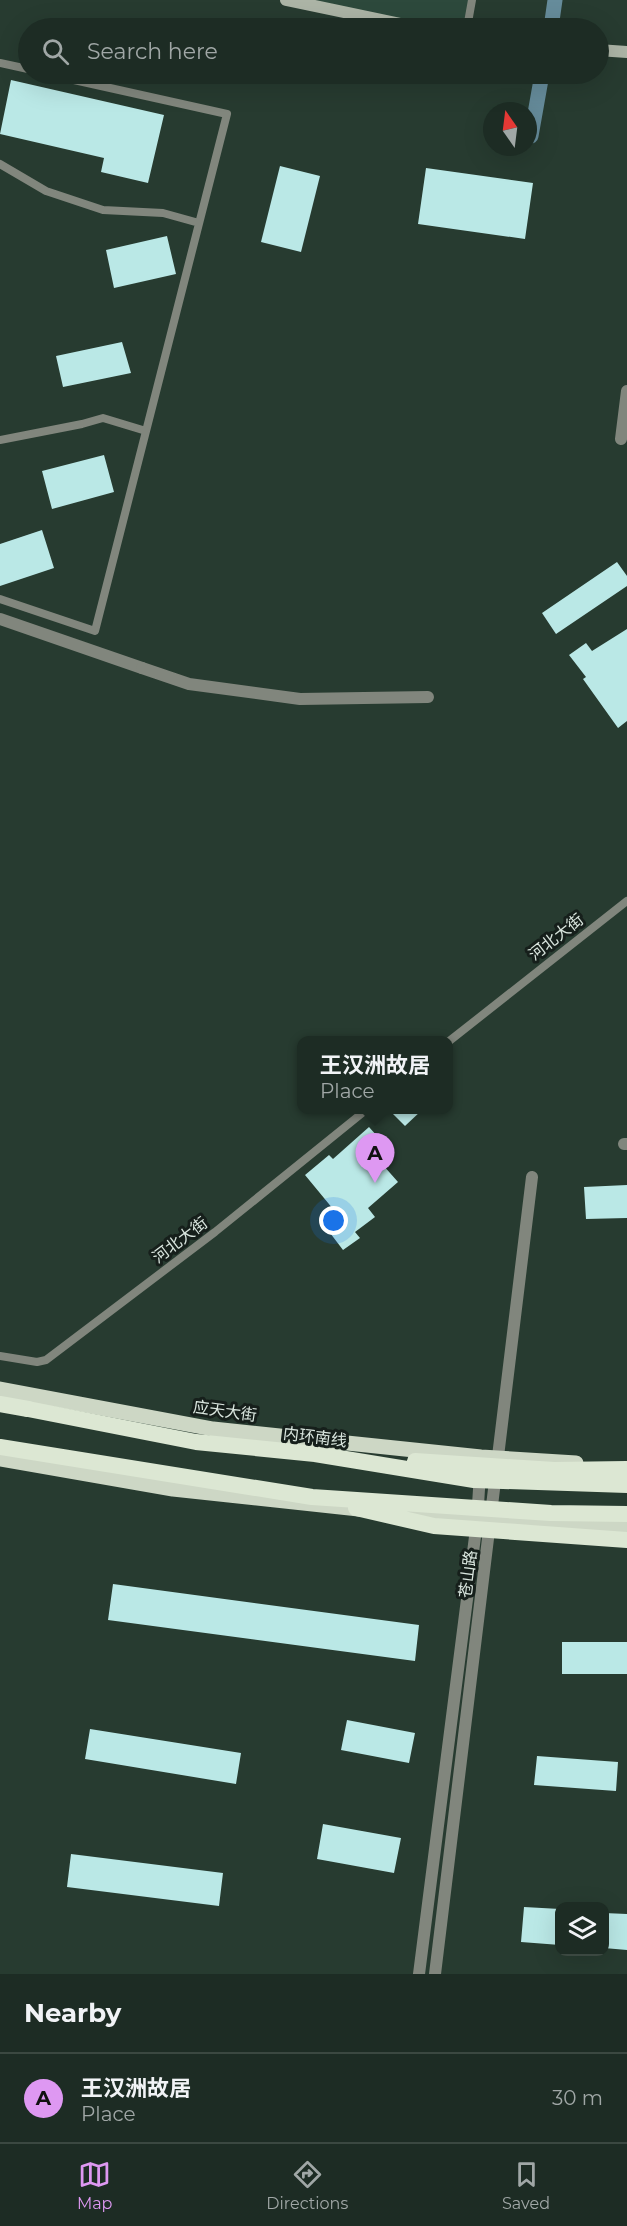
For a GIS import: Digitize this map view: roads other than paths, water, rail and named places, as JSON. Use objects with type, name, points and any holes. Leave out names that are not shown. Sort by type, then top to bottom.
[{"type":"highway","name":"内环南线","points":[[0,1404],[196,1442],[315,1454],[474,1480],[627,1485]]},
{"type":"highway","points":[[0,1447],[312,1497],[434,1526],[627,1540]]},
{"type":"highway","points":[[315,1454],[554,1470],[627,1468]]},
{"type":"highway","points":[[312,1497],[551,1513],[627,1514]]},
{"type":"main road","points":[[286,0],[372,18]]},
{"type":"main road","points":[[609,51],[627,52]]},
{"type":"main road","name":"应天大街","points":[[0,1389],[213,1429],[481,1457],[627,1468]]},
{"type":"main road","points":[[0,1459],[172,1489],[484,1522],[627,1526]]},
{"type":"street","points":[[621,439],[627,391]]},
{"type":"street","points":[[0,619],[189,684],[300,699],[428,697]]},
{"type":"street","name":"苍山路","points":[[419,1974],[484,1522],[498,1457],[532,1177]]},
{"type":"street","name":"苍山路","points":[[435,1974],[484,1522],[481,1457]]},
{"type":"lane","points":[[469,18],[472,0]]},
{"type":"lane","points":[[0,63],[18,67]]},
{"type":"lane","points":[[0,599],[95,632],[227,114],[92,84]]},
{"type":"lane","points":[[0,164],[46,191],[103,210],[163,213],[199,223]]},
{"type":"lane","points":[[0,440],[103,418],[146,431]]},
{"type":"lane","name":"河北大街","points":[[453,1038],[627,901]]},
{"type":"lane","name":"河北大街","points":[[0,1356],[37,1362],[46,1360],[215,1232],[361,1114]]},
{"type":"waterway","points":[[552,18],[555,0]]},
{"type":"waterway","points":[[537,102],[540,84]]},
{"type":"place","name":"王汉洲故居","points":[[375,1183]]}]
